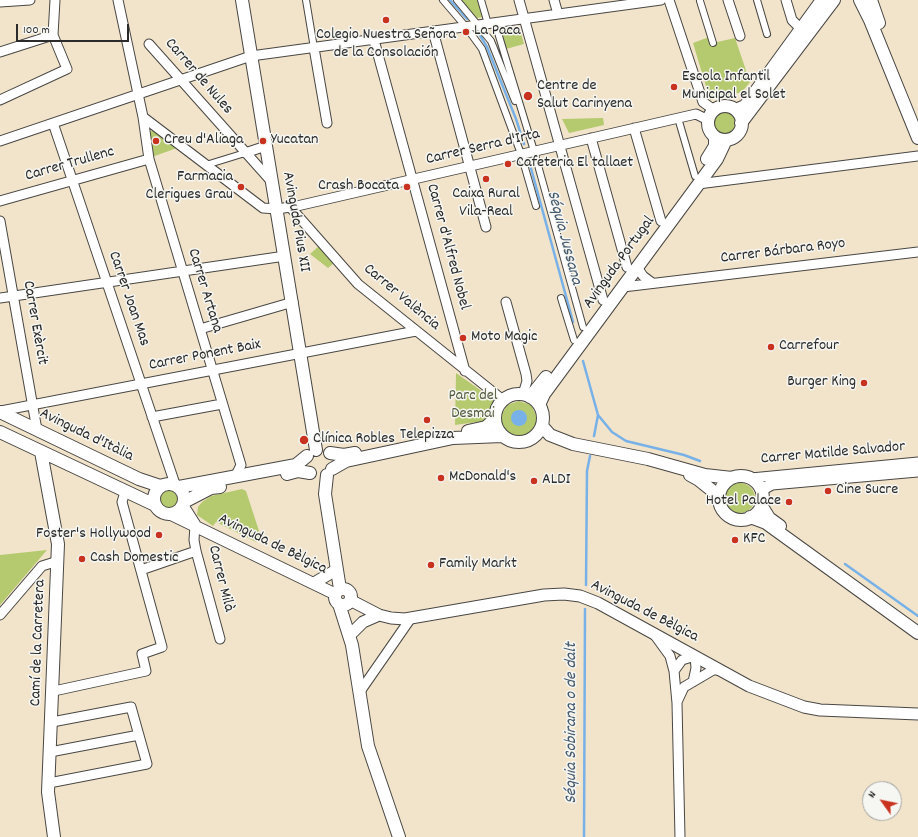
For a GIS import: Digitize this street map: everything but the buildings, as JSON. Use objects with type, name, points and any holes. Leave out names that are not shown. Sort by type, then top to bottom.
[{"type":"main road","name":"Avinguda Pius XII","points":[[242,0],[301,353],[312,453]]},
{"type":"main road","points":[[736,110],[745,106],[822,0]]},
{"type":"main road","points":[[741,124],[739,114],[736,110],[727,106],[711,115],[709,129],[720,138],[738,133],[741,124],[834,0]]},
{"type":"main road","points":[[860,0],[870,20],[918,138]]},
{"type":"main road","points":[[871,0],[918,121]]},
{"type":"main road","name":"Avinguda Portugal","points":[[531,399],[544,394],[623,287],[632,267],[661,221],[696,180],[709,170],[717,159],[720,138]]},
{"type":"main road","name":"Avinguda Portugal","points":[[531,399],[603,300],[632,267],[696,180],[720,138]]},
{"type":"main road","points":[[512,395],[531,399],[543,415],[542,426],[538,434],[532,439],[521,442],[511,441],[502,436],[496,428],[495,419],[497,409],[503,400],[512,395]]},
{"type":"main road","name":"Avinguda d'Itàlia","points":[[0,411],[139,479],[160,486]]},
{"type":"main road","points":[[495,419],[486,427],[478,430],[344,455],[330,453],[322,449],[312,453],[296,465],[235,477],[177,485],[165,484],[160,486],[154,495],[155,505],[161,512],[170,514],[180,510],[184,504],[211,488],[298,471],[322,473],[346,461],[454,438],[502,436]]},
{"type":"main road","points":[[542,426],[550,435],[573,444],[648,459],[705,475],[732,478],[744,476],[751,478],[757,483],[761,490],[761,505],[757,512],[750,517],[741,519],[728,516],[720,505],[719,496],[723,485],[732,478]]},
{"type":"main road","name":"Avinguda d'Itàlia","points":[[0,432],[155,505]]},
{"type":"main road","points":[[532,439],[565,446],[573,444]]},
{"type":"main road","name":"Camí de la Carretera","points":[[42,452],[58,544],[54,691],[48,792],[54,837]]},
{"type":"main road","points":[[312,453],[306,465],[322,473]]},
{"type":"main road","points":[[322,473],[334,461],[330,453]]},
{"type":"main road","points":[[675,467],[699,480],[719,496]]},
{"type":"main road","points":[[322,473],[336,570],[353,632],[352,645]]},
{"type":"main road","points":[[177,485],[184,493],[184,504]]},
{"type":"main road","points":[[761,505],[769,518],[918,626]]},
{"type":"main road","points":[[750,517],[766,524],[918,633]]},
{"type":"main road","points":[[343,598],[368,746],[399,837]]},
{"type":"street","points":[[0,2],[30,0]]},
{"type":"street","points":[[0,100],[67,69],[53,35],[55,0]]},
{"type":"street","name":"Carrer Artana","points":[[118,0],[143,117],[149,159],[241,465],[235,477]]},
{"type":"street","points":[[306,0],[327,123]]},
{"type":"street","points":[[443,0],[482,49],[520,154],[536,206]]},
{"type":"street","points":[[457,0],[487,24],[534,151],[583,328]]},
{"type":"street","points":[[481,0],[491,41],[530,140]]},
{"type":"street","points":[[519,0],[603,300]]},
{"type":"street","points":[[554,0],[558,14]]},
{"type":"street","points":[[0,141],[179,79],[251,56],[558,14],[598,4],[660,0]]},
{"type":"street","points":[[670,0],[703,102],[711,115]]},
{"type":"street","points":[[728,0],[740,36]]},
{"type":"street","points":[[757,0],[768,34]]},
{"type":"street","points":[[786,0],[792,20],[801,29]]},
{"type":"street","points":[[700,1],[713,43]]},
{"type":"street","points":[[433,32],[486,227]]},
{"type":"street","points":[[0,52],[53,35]]},
{"type":"street","name":"Carrer d'Alfred Nobel","points":[[374,40],[465,370]]},
{"type":"street","name":"Carrer de Nules","points":[[149,44],[273,183]]},
{"type":"street","points":[[703,102],[696,114],[711,115]]},
{"type":"street","name":"Carrer Serra d'Irta","points":[[277,209],[291,208],[696,114]]},
{"type":"street","points":[[143,117],[263,208],[277,209]]},
{"type":"street","points":[[678,118],[696,180],[719,182],[918,156]]},
{"type":"street","name":"Carrer Joan Mas","points":[[53,123],[152,417],[177,485]]},
{"type":"street","points":[[634,128],[661,221]]},
{"type":"street","points":[[591,138],[632,267],[652,282]]},
{"type":"street","points":[[206,165],[266,146]]},
{"type":"street","name":"Carrer Trullenc","points":[[0,201],[149,159]]},
{"type":"street","points":[[709,170],[719,182]]},
{"type":"street","name":"Carrer València","points":[[291,208],[358,284],[503,400]]},
{"type":"street","name":"Carrer Exèrcit","points":[[0,221],[37,430]]},
{"type":"street","name":"Carrer Bárbara Royo","points":[[623,287],[652,282],[918,252]]},
{"type":"street","points":[[0,298],[285,256]]},
{"type":"street","points":[[560,298],[574,340]]},
{"type":"street","points":[[200,329],[293,302]]},
{"type":"street","points":[[506,302],[526,374],[531,399]]},
{"type":"street","name":"Carrer Ponent Baix","points":[[0,411],[416,331]]},
{"type":"street","points":[[152,417],[222,404]]},
{"type":"street","name":"Carrer Matilde Salvador","points":[[751,478],[918,462]]},
{"type":"street","name":"Carrer Matilde Salvador","points":[[761,490],[772,484],[918,471]]},
{"type":"street","points":[[54,691],[146,671],[142,654],[162,647],[122,502],[125,492]]},
{"type":"street","name":"Avinguda de Bèlgica","points":[[184,504],[195,526]]},
{"type":"street","name":"Avinguda de Bèlgica","points":[[170,514],[314,582],[379,615],[391,618],[411,618],[544,595],[564,594],[580,596],[598,603],[749,686],[804,707],[820,710],[918,714]]},
{"type":"street","name":"Carrer Milà","points":[[195,526],[194,540],[196,551],[220,639]]},
{"type":"street","points":[[141,570],[196,551]]},
{"type":"street","points":[[0,615],[42,566],[58,561]]},
{"type":"street","points":[[314,582],[336,570]]},
{"type":"street","points":[[353,632],[363,622],[379,615]]},
{"type":"street","points":[[359,693],[411,618]]},
{"type":"street","points":[[653,633],[670,656],[674,671],[677,703],[680,837]]},
{"type":"street","points":[[674,671],[682,660],[695,656],[696,668],[693,682]]},
{"type":"street","points":[[677,703],[684,687],[713,670],[720,670]]},
{"type":"street","points":[[49,783],[147,764],[131,707],[52,722]]},
{"type":"street","points":[[50,752],[139,735]]},
{"type":"green space","points":[[460,0],[478,0],[483,17],[477,18]]},
{"type":"green space","points":[[514,27],[520,30],[524,44],[506,49],[500,30]]},
{"type":"green space","points":[[709,37],[713,43],[735,38],[750,82],[742,92],[710,100],[693,43]]},
{"type":"green space","points":[[724,112],[732,115],[735,123],[732,131],[724,134],[716,131],[713,123],[716,115]]},
{"type":"green space","points":[[603,118],[604,125],[569,133],[562,119]]},
{"type":"green space","points":[[154,130],[177,148],[152,157],[148,133]]},
{"type":"green space","points":[[319,246],[334,263],[328,268],[310,254]]},
{"type":"green space","name":"Parc del Desmai","points":[[456,373],[493,399],[494,404],[485,421],[455,425]]},
{"type":"green space","points":[[519,401],[531,405],[537,417],[534,429],[527,435],[519,436],[507,432],[502,425],[501,416],[507,405]]},
{"type":"green space","points":[[740,483],[751,487],[755,498],[751,509],[740,513],[729,509],[725,498],[729,487]]},
{"type":"green space","points":[[169,489],[176,492],[179,499],[176,506],[169,509],[162,506],[159,499],[162,492]]},
{"type":"green space","points":[[242,489],[246,491],[261,537],[260,541],[256,542],[216,522],[213,526],[197,515],[198,507],[202,502],[211,496]]},
{"type":"green space","points":[[47,550],[0,605],[0,555]]},
{"type":"water","points":[[519,410],[525,412],[527,418],[525,424],[519,426],[513,424],[511,418],[513,412]]},
{"type":"waterway","name":"Séquia Jussana","points":[[450,0],[467,19]]},
{"type":"waterway","name":"Séquia Jussana","points":[[478,32],[487,47],[516,119],[524,144]]},
{"type":"waterway","name":"Séquia Jussana","points":[[529,161],[573,322]]},
{"type":"waterway","name":"Séquia Jussana","points":[[583,361],[598,415],[594,436]]},
{"type":"waterway","points":[[598,415],[612,432],[626,441],[684,455],[700,461]]},
{"type":"waterway","name":"Séquia Sobirana o de dalt","points":[[586,585],[587,471],[590,456]]},
{"type":"waterway","points":[[845,564],[918,616]]},
{"type":"waterway","name":"Séquia Sobirana o de dalt","points":[[584,837],[585,609]]},
{"type":"place","name":"Colegio Nuestra Señora de la Consolación","points":[[386,20]]},
{"type":"place","name":"La Paca","points":[[466,32]]},
{"type":"place","name":"Escola Infantil Municipal el Solet","points":[[674,87]]},
{"type":"place","name":"Centre de Salut Carinyena","points":[[528,96]]},
{"type":"place","name":"Creu d'Aliaga","points":[[156,141]]},
{"type":"place","name":"Yucatan","points":[[263,141]]},
{"type":"place","name":"Cafeteria El tallaet","points":[[508,164]]},
{"type":"place","name":"Caixa Rural Vila-Real","points":[[486,179]]},
{"type":"place","name":"Farmacia Clerigues Grau","points":[[241,187]]},
{"type":"place","name":"Crash Bocata","points":[[407,187]]},
{"type":"place","name":"Moto Magic","points":[[463,338]]},
{"type":"place","name":"Carrefour","points":[[771,347]]},
{"type":"place","name":"Burger King","points":[[864,383]]},
{"type":"place","name":"Telepizza","points":[[427,420]]},
{"type":"place","name":"Clínica Robles","points":[[304,440]]},
{"type":"place","name":"McDonald's","points":[[441,478]]},
{"type":"place","name":"ALDI","points":[[534,481]]},
{"type":"place","name":"Cine Sucre","points":[[828,491]]},
{"type":"place","name":"Hotel Palace","points":[[789,502]]},
{"type":"place","name":"Foster's Hollywood","points":[[159,535]]},
{"type":"place","name":"KFC","points":[[735,540]]},
{"type":"place","name":"Cash Domestic","points":[[82,559]]},
{"type":"place","name":"Family Markt","points":[[431,565]]}]
